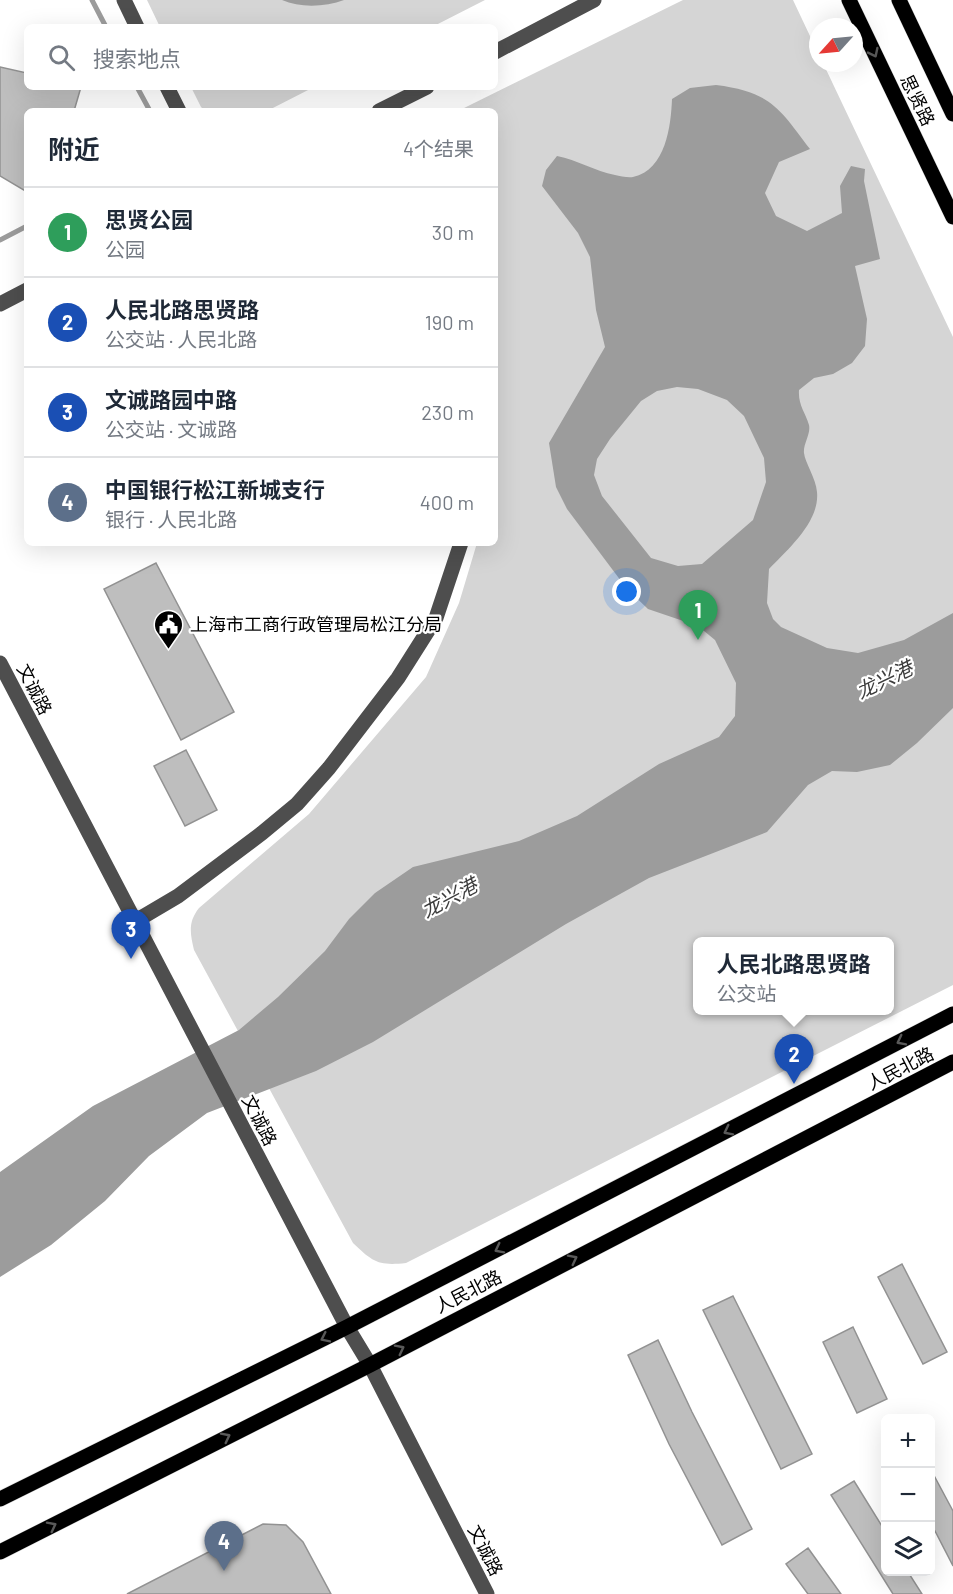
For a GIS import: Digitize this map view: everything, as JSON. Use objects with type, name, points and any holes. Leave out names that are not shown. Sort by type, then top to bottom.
[{"type":"main road","name":"思贤路","points":[[849,0],[953,217]]},
{"type":"main road","name":"思贤路","points":[[899,0],[953,114]]},
{"type":"main road","name":"人民北路","points":[[0,1499],[347,1327],[953,1014]]},
{"type":"main road","name":"人民北路","points":[[0,1552],[370,1365],[953,1062]]},
{"type":"street","points":[[124,0],[136,24]]},
{"type":"street","points":[[498,50],[594,0]]},
{"type":"street","points":[[168,90],[178,108]]},
{"type":"street","points":[[406,105],[424,90]]},
{"type":"street","points":[[0,304],[24,292]]},
{"type":"street","points":[[134,922],[178,896],[262,833],[297,804],[329,768],[398,678],[436,618],[460,546]]},
{"type":"street","name":"文诚路","points":[[0,663],[347,1327],[370,1365],[487,1594]]},
{"type":"shaded area","points":[[147,0],[485,0],[438,24],[159,24]]},
{"type":"shaded area","points":[[683,0],[793,0],[809,34],[809,72],[827,72],[953,337],[953,985],[894,1015],[894,937],[693,937],[693,1015],[894,1015],[406,1263],[389,1264],[376,1261],[353,1243],[194,950],[191,928],[193,918],[199,908],[309,814],[426,677],[459,603],[476,546],[498,546],[498,108],[464,108]]},
{"type":"shaded area","points":[[192,90],[308,90],[273,108],[201,107]]},
{"type":"water","points":[[282,0],[344,0],[313,6]]},
{"type":"water","name":"龙兴港","points":[[716,85],[750,92],[772,104],[790,123],[810,149],[779,162],[765,193],[776,216],[807,231],[842,213],[840,186],[851,166],[865,169],[864,181],[880,259],[855,266],[867,319],[865,346],[852,363],[833,374],[814,378],[799,390],[801,404],[809,425],[804,453],[816,487],[817,503],[801,535],[769,569],[767,603],[773,619],[781,627],[827,648],[858,653],[904,640],[953,613],[953,708],[917,743],[890,765],[857,772],[832,771],[808,785],[767,832],[649,878],[566,924],[373,1042],[316,1071],[207,1113],[149,1156],[105,1201],[51,1245],[0,1277],[0,1172],[93,1106],[239,1030],[278,997],[325,951],[349,919],[375,893],[413,867],[519,841],[577,816],[659,764],[719,737],[735,716],[736,683],[715,640],[698,626],[648,609],[627,589],[567,509],[556,487],[549,443],[605,347],[596,310],[590,257],[578,233],[542,186],[546,170],[557,156],[622,176],[633,177],[644,173],[660,156],[668,133],[672,99],[690,88]],"holes":[[[677,387],[698,389],[727,400],[744,416],[764,458],[766,482],[753,520],[702,564],[678,566],[651,558],[602,496],[594,475],[597,459],[641,401],[657,391]]]},
{"type":"building","points":[[0,67],[24,72],[24,90],[80,90],[75,108],[24,108],[24,190],[0,176]]},
{"type":"building","name":"上海市工商行政管理局松江分局","points":[[156,563],[234,712],[181,740],[104,589]]},
{"type":"building","points":[[186,750],[217,810],[185,826],[154,766]]},
{"type":"building","points":[[902,1264],[947,1352],[923,1364],[878,1277]]},
{"type":"building","points":[[733,1296],[812,1454],[781,1469],[703,1310]]},
{"type":"building","points":[[853,1327],[887,1399],[857,1413],[823,1342]]},
{"type":"building","points":[[658,1340],[752,1529],[722,1545],[669,1444],[628,1355]]},
{"type":"building","points":[[935,1477],[953,1511],[953,1566],[935,1531]]},
{"type":"building","points":[[854,1481],[881,1525],[881,1575],[831,1495]]},
{"type":"building","points":[[263,1524],[286,1525],[303,1542],[331,1594],[127,1594]]},
{"type":"building","points":[[808,1548],[841,1594],[808,1594],[786,1564]]},
{"type":"building","points":[[882,1576],[911,1576],[922,1594],[893,1594]]},
{"type":"waterway","points":[[92,0],[104,24]]},
{"type":"waterway","points":[[139,90],[148,108]]},
{"type":"waterway","points":[[0,240],[24,228]]},
{"type":"place","name":"思贤公园","points":[[698,640]]},
{"type":"place","name":"上海市工商行政管理局松江分局","points":[[169,650]]},
{"type":"place","name":"文诚路园中路","points":[[131,959]]},
{"type":"place","name":"人民北路思贤路","points":[[794,1084]]},
{"type":"place","name":"中国银行松江新城支行","points":[[224,1571]]}]
